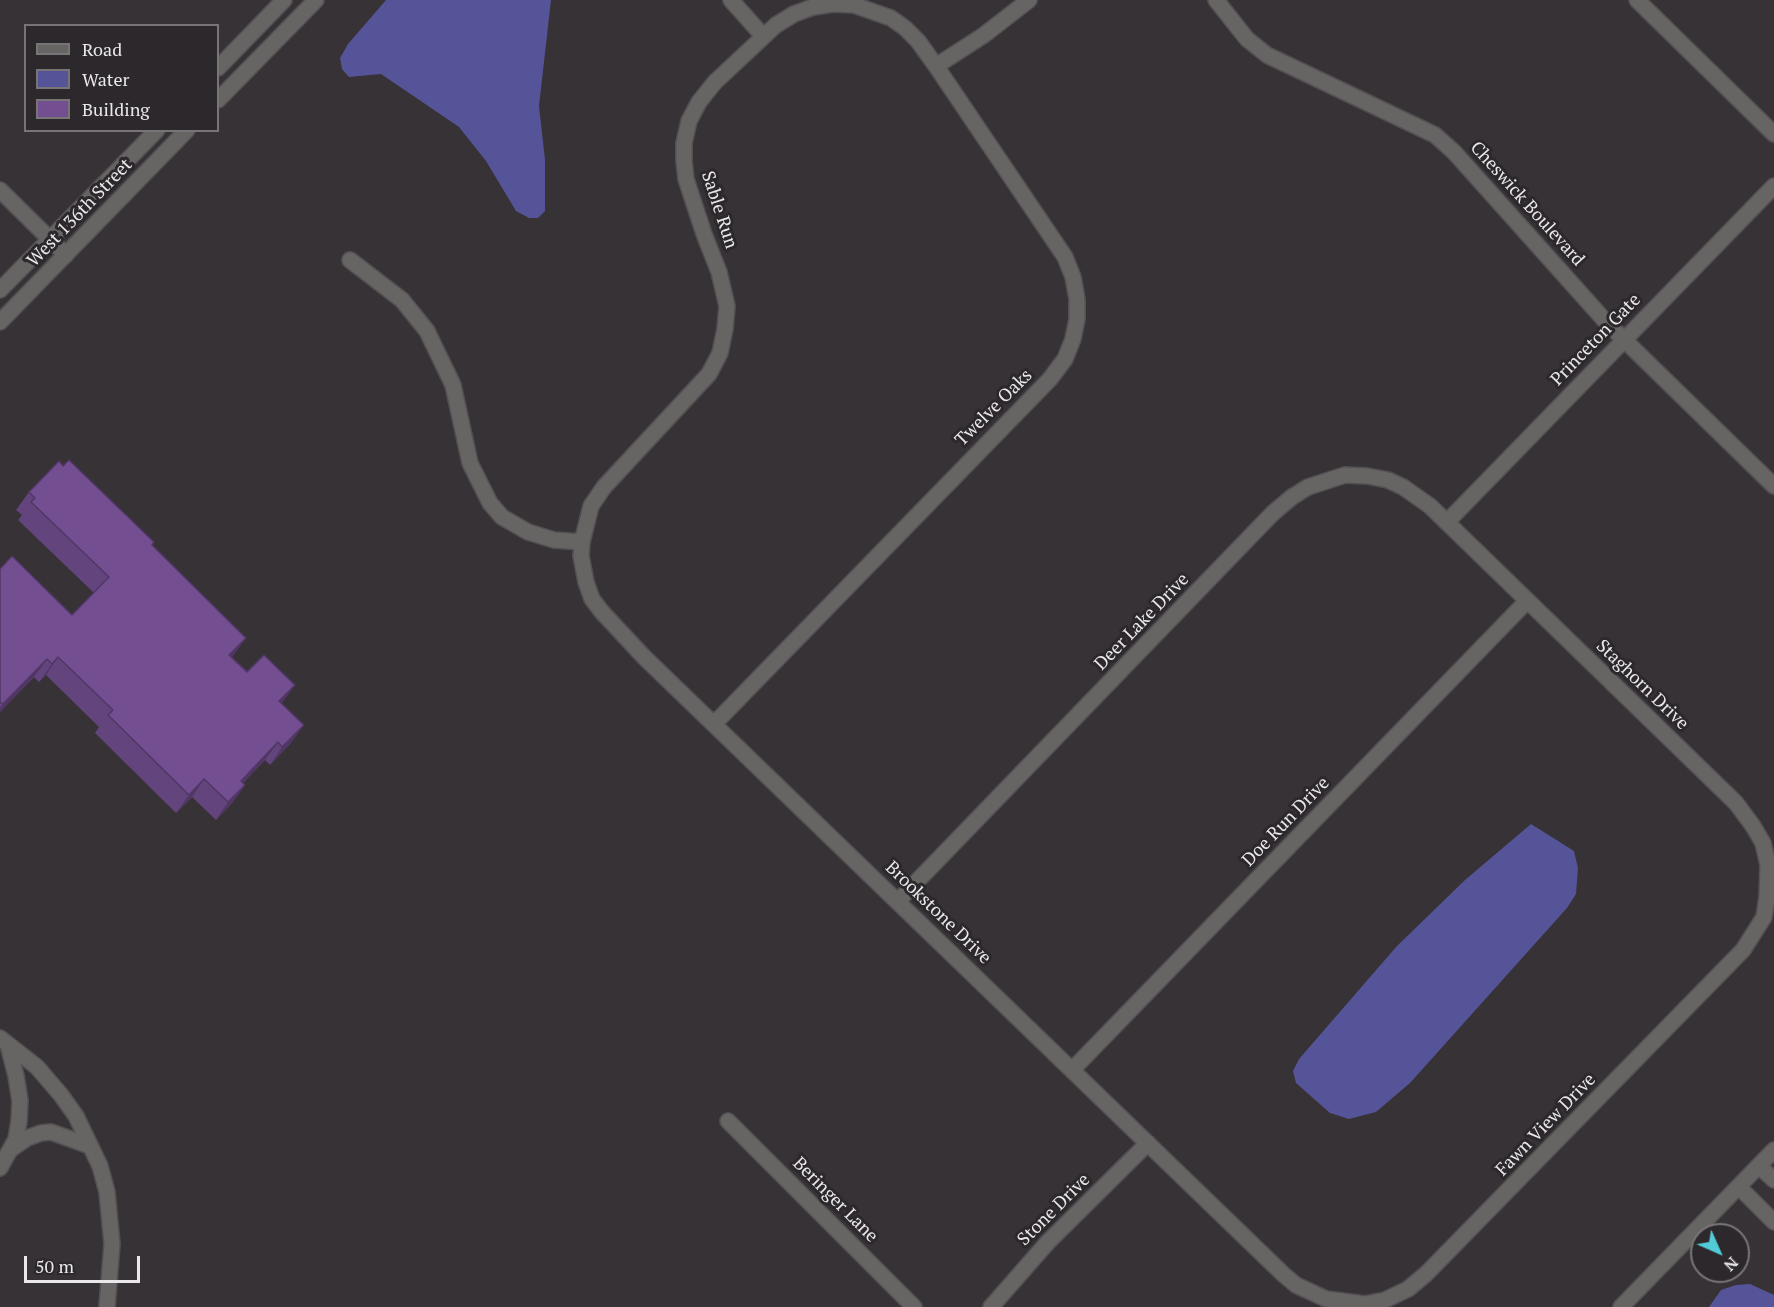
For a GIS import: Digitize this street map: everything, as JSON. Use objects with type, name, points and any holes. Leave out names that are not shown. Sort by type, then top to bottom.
[{"type":"street","points":[[219,67],[284,0]]},
{"type":"street","points":[[219,99],[316,0]]},
{"type":"street","points":[[731,0],[763,36]]},
{"type":"street","points":[[936,66],[984,35],[1029,0]]},
{"type":"street","name":"Cheswick Boulevard","points":[[1216,0],[1247,39],[1267,55],[1435,135],[1454,152],[1624,340],[1774,486]]},
{"type":"street","points":[[1637,0],[1774,134]]},
{"type":"street","name":"Sable Run","points":[[582,542],[591,506],[603,487],[709,374],[720,353],[727,306],[719,272],[686,179],[684,161],[684,143],[689,121],[699,102],[715,82],[776,25],[794,14],[813,7],[854,4],[891,18],[918,41],[936,66]]},
{"type":"street","name":"Twelve Oaks","points":[[714,723],[1050,379],[1065,359],[1073,339],[1077,319],[1077,299],[1073,277],[1065,257],[936,66]]},
{"type":"street","name":"West 136th Street","points":[[0,290],[155,132]]},
{"type":"street","name":"West 136th Street","points":[[0,322],[186,132]]},
{"type":"street","name":"Princeton Gate","points":[[1447,522],[1774,186]]},
{"type":"street","points":[[0,190],[66,255]]},
{"type":"street","points":[[350,260],[402,300],[427,331],[453,385],[470,463],[478,484],[490,503],[502,517],[528,532],[554,540],[582,542]]},
{"type":"street","name":"Deer Lake Drive","points":[[898,901],[1292,497],[1324,480],[1345,475],[1366,476],[1388,480],[1403,487],[1430,506],[1447,522]]},
{"type":"street","name":"Staghorn Drive","points":[[1447,522],[1736,803],[1753,825],[1762,843],[1768,865],[1767,897]]},
{"type":"street","name":"Brookstone Drive","points":[[582,542],[581,556],[592,599],[636,649],[1283,1274],[1305,1290]]},
{"type":"street","name":"Doe Run Drive","points":[[1072,1070],[1527,601]]},
{"type":"street","name":"Fawn View Drive","points":[[1305,1290],[1326,1299],[1365,1304],[1385,1300],[1408,1289],[1426,1274],[1743,950],[1764,917],[1767,897]]},
{"type":"street","points":[[4,1041],[37,1067],[61,1095],[76,1116],[100,1166],[111,1220],[112,1244],[107,1306]]},
{"type":"street","points":[[0,1168],[16,1139],[20,1101],[16,1076],[4,1041]]},
{"type":"street","name":"Beringer Lane","points":[[728,1121],[914,1307]]},
{"type":"street","points":[[10,1150],[27,1138],[51,1132],[90,1146]]},
{"type":"street","name":"Stone Drive","points":[[990,1307],[1048,1242],[1148,1143]]},
{"type":"street","points":[[1622,1307],[1774,1150]]},
{"type":"street","points":[[1759,1166],[1774,1180]]},
{"type":"street","points":[[1739,1188],[1774,1222]]},
{"type":"water","points":[[386,0],[551,0],[539,106],[545,160],[545,211],[538,218],[529,218],[516,211],[486,161],[459,127],[381,74],[349,77],[342,69],[340,58],[348,44]]},
{"type":"water","points":[[1531,824],[1574,851],[1578,868],[1576,894],[1567,908],[1410,1083],[1376,1112],[1349,1119],[1330,1113],[1296,1083],[1293,1071],[1299,1059],[1397,946],[1465,880]]},
{"type":"water","points":[[1750,1284],[1774,1295],[1774,1307],[1709,1307],[1721,1290],[1736,1285]]},
{"type":"building","points":[[69,460],[154,542],[152,545],[246,638],[229,655],[247,672],[264,655],[295,685],[279,701],[304,725],[282,747],[278,742],[241,781],[245,785],[228,802],[204,779],[189,795],[108,715],[113,710],[58,657],[52,664],[47,659],[3,704],[0,702],[0,569],[12,556],[72,615],[109,577],[31,502],[35,498],[29,492],[59,461],[63,466]]}]
